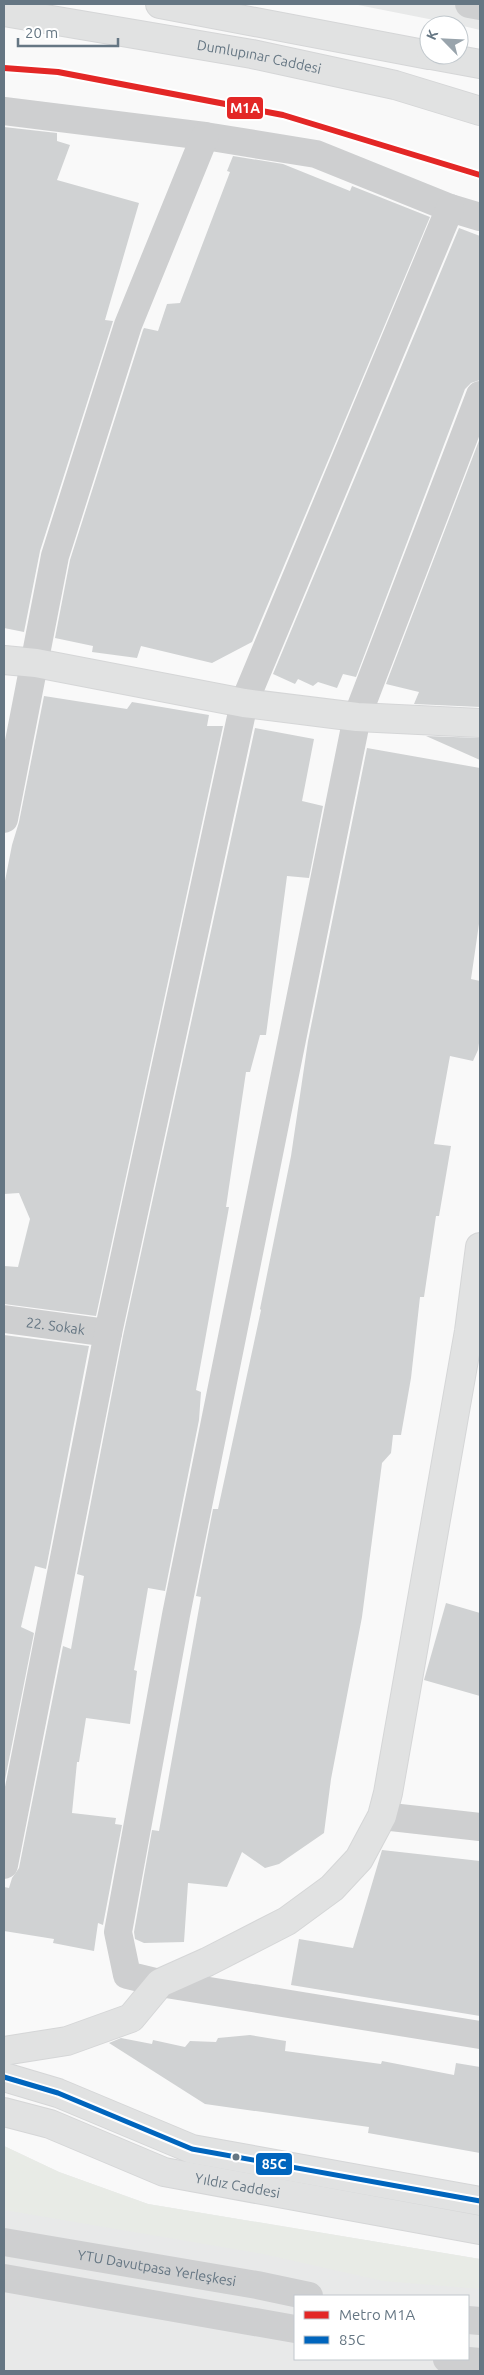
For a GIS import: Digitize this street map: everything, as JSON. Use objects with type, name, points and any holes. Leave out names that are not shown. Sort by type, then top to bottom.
[{"type":"main road","points":[[160,4],[419,53]]},
{"type":"main road","name":"Dumlupınar Caddesi","points":[[4,12],[252,54],[395,85],[480,111]]},
{"type":"main road","points":[[4,660],[36,663],[244,703],[357,717],[480,723]]},
{"type":"main road","points":[[4,2051],[67,2041],[131,2018],[160,1983],[207,1962],[287,1921],[332,1888],[359,1859],[382,1816],[388,1792],[474,1332],[480,1247]]},
{"type":"main road","name":"Yıldız Caddesi","points":[[4,2077],[58,2092],[192,2149],[480,2201]]},
{"type":"main road","name":"Yıldız Caddesi","points":[[4,2112],[50,2124],[164,2172],[480,2230]]},
{"type":"street","points":[[470,4],[480,6]]},
{"type":"street","points":[[4,111],[205,136],[316,154],[450,208],[480,217]]},
{"type":"street","points":[[4,819],[36,663],[55,556],[128,325],[205,136]]},
{"type":"street","points":[[4,1865],[108,1333],[244,703],[450,208]]},
{"type":"street","points":[[480,395],[357,717],[176,1615],[118,1932],[127,1975],[160,1983],[480,2035]]},
{"type":"street","name":"22. Sokak","points":[[4,1319],[108,1333]]},
{"type":"street","points":[[382,1816],[480,1827]]},
{"type":"street","name":"YTU Davutpasa Yerleşkesi","points":[[4,2242],[257,2285],[304,2295]]},
{"type":"street","points":[[4,2278],[294,2329]]},
{"type":"street","points":[[458,2360],[480,2362]]},
{"type":"shaded area","points":[[353,4],[480,4],[480,30],[469,27],[469,15],[419,15],[419,17]]},
{"type":"shaded area","points":[[4,2146],[59,2172],[148,2204],[480,2259],[480,2371],[4,2371]]},
{"type":"shaded area","points":[[4,2146],[59,2172],[148,2204],[480,2259],[480,2289],[383,2281],[263,2254],[4,2210]]},
{"type":"building","points":[[4,127],[57,133],[57,141],[70,145],[57,180],[139,203],[105,320],[113,321],[40,551],[24,632],[4,628]]},
{"type":"building","points":[[233,156],[283,164],[350,191],[352,186],[430,217],[252,642],[212,663],[141,646],[137,658],[92,652],[93,646],[55,638],[70,560],[143,330],[144,328],[158,331],[167,304],[180,303],[230,172],[227,171]]},
{"type":"building","points":[[459,228],[480,236],[480,380],[471,383],[465,389],[356,677],[343,674],[337,688],[318,682],[313,686],[298,679],[295,684],[273,674]]},
{"type":"building","points":[[480,438],[480,707],[414,704],[419,692],[386,684]]},
{"type":"building","points":[[44,696],[127,709],[132,702],[209,715],[207,726],[223,726],[96,1316],[4,1304],[4,1266],[18,1267],[30,1219],[19,1193],[4,1194],[4,886]]},
{"type":"building","points":[[255,728],[314,739],[302,801],[323,806],[309,878],[287,876],[266,1035],[260,1035],[250,1072],[246,1072],[226,1207],[229,1207],[196,1390],[201,1392],[199,1420],[165,1591],[148,1588],[134,1670],[137,1671],[130,1724],[86,1718],[79,1762],[77,1762],[72,1813],[116,1818],[115,1824],[122,1825],[103,1925],[98,1923],[94,1951],[53,1943],[54,1939],[4,1931],[4,1887],[9,1888],[12,1878],[19,1868],[63,1646],[71,1649],[84,1576],[77,1574],[123,1336]]},
{"type":"building","points":[[426,736],[480,738],[480,760]]},
{"type":"building","points":[[367,748],[480,768],[480,917],[471,979],[480,981],[480,1036],[478,1050],[473,1061],[450,1056],[434,1144],[451,1146],[439,1216],[436,1216],[424,1297],[420,1297],[411,1378],[401,1435],[393,1435],[391,1453],[382,1463],[362,1617],[331,1779],[324,1833],[279,1864],[265,1868],[242,1852],[227,1887],[188,1883],[184,1942],[144,1943],[135,1939],[134,1932],[152,1830],[159,1831],[201,1597],[196,1596],[213,1509],[218,1509],[261,1310],[291,1156],[308,1041]]},
{"type":"building","points":[[4,1335],[89,1346],[46,1569],[35,1566],[21,1627],[34,1633],[4,1785]]},
{"type":"building","points":[[446,1603],[480,1613],[480,1696],[424,1680]]},
{"type":"building","points":[[382,1850],[480,1861],[480,2016],[291,1985],[299,1939],[353,1948]]},
{"type":"building","points":[[250,2035],[286,2041],[285,2051],[381,2064],[382,2061],[454,2075],[456,2063],[480,2067],[480,2153],[368,2133],[369,2127],[205,2104],[109,2043],[121,2038],[152,2044],[153,2040],[185,2047],[190,2041],[216,2042],[218,2038]]},
{"type":"metro line","name":"M1A","points":[[4,68],[58,72],[283,115],[480,175]]},
{"type":"transit line","name":"85C","points":[[4,2077],[58,2093],[192,2149],[480,2201]]}]
